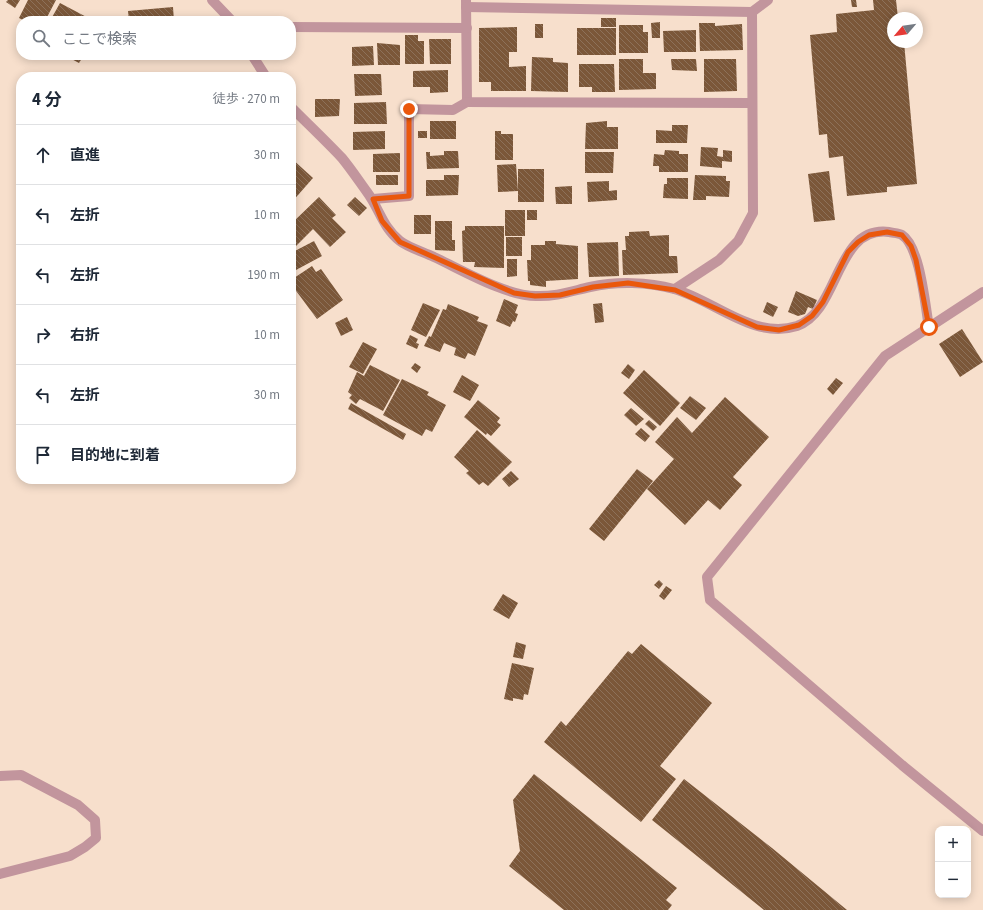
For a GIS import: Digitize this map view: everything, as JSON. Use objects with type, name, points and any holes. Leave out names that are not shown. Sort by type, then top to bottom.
[{"type":"street","points":[[212,0],[227,16]]},
{"type":"street","points":[[467,102],[466,4],[752,12],[768,0]]},
{"type":"street","points":[[675,290],[719,260],[738,241],[753,213],[751,103],[752,12]]},
{"type":"street","points":[[296,27],[467,28]]},
{"type":"street","points":[[255,60],[263,72]]},
{"type":"street","points":[[373,199],[409,196],[409,109],[453,110],[467,102],[751,103]]},
{"type":"street","points":[[296,113],[342,159],[373,199],[382,221],[400,242],[514,293],[535,296],[560,295],[593,287],[628,283],[675,290],[757,327],[779,330],[799,325],[812,316],[823,302],[848,252],[858,242],[869,235],[887,232],[902,235],[911,246],[916,260],[929,327]]},
{"type":"street","points":[[983,292],[884,356],[707,577],[710,600],[902,765],[983,831]]},
{"type":"street","points":[[0,776],[21,775],[78,805],[95,820],[96,838],[70,856],[0,874]]},
{"type":"building","points":[[8,0],[20,0],[15,8],[6,2]]},
{"type":"building","points":[[28,0],[56,0],[48,16],[20,16]]},
{"type":"building","points":[[851,0],[856,0],[857,7],[852,7]]},
{"type":"building","points":[[873,0],[896,0],[897,12],[887,12],[887,48],[905,48],[917,184],[887,187],[887,192],[847,196],[843,156],[829,158],[827,134],[819,135],[810,35],[837,32],[836,14],[874,10]]},
{"type":"building","points":[[60,3],[85,16],[53,16]]},
{"type":"building","points":[[173,7],[174,16],[128,16],[128,11]]},
{"type":"building","points":[[601,18],[616,18],[616,27],[601,27]]},
{"type":"building","points":[[660,22],[660,38],[652,38],[651,23]]},
{"type":"building","points":[[699,23],[715,23],[715,26],[742,24],[743,50],[700,51]]},
{"type":"building","points":[[535,24],[543,24],[543,38],[535,38]]},
{"type":"building","points":[[619,25],[643,25],[643,32],[648,32],[648,53],[619,53]]},
{"type":"building","points":[[517,27],[517,52],[509,52],[509,67],[526,66],[526,91],[491,91],[491,82],[479,82],[479,28]]},
{"type":"building","points":[[577,28],[616,28],[616,55],[577,55]]},
{"type":"building","points":[[696,30],[696,52],[664,52],[663,31]]},
{"type":"building","points":[[405,35],[418,35],[418,41],[424,41],[424,64],[405,64]]},
{"type":"building","points":[[429,39],[451,39],[451,64],[430,64]]},
{"type":"building","points":[[377,43],[400,45],[400,65],[378,65]]},
{"type":"building","points":[[373,46],[374,65],[352,66],[352,47]]},
{"type":"building","points":[[532,57],[553,58],[553,62],[568,63],[568,92],[531,91]]},
{"type":"building","points":[[619,59],[643,59],[643,73],[656,73],[656,89],[619,90]]},
{"type":"building","points":[[671,59],[696,59],[697,71],[672,70]]},
{"type":"building","points":[[704,59],[736,59],[737,91],[704,92]]},
{"type":"building","points":[[73,60],[81,60],[79,63]]},
{"type":"building","points":[[579,64],[614,64],[615,92],[592,92],[592,87],[579,87]]},
{"type":"building","points":[[448,70],[448,92],[430,93],[430,87],[413,87],[413,71]]},
{"type":"building","points":[[354,74],[381,74],[382,95],[355,96]]},
{"type":"building","points":[[315,99],[340,99],[339,116],[315,117]]},
{"type":"building","points":[[386,102],[387,124],[354,124],[354,103]]},
{"type":"building","points":[[430,121],[456,121],[456,139],[430,139]]},
{"type":"building","points":[[607,121],[607,127],[618,127],[618,149],[585,149],[586,123]]},
{"type":"building","points":[[672,125],[688,125],[687,143],[656,143],[656,130],[672,131]]},
{"type":"building","points":[[385,131],[385,149],[353,150],[353,132]]},
{"type":"building","points":[[418,131],[427,131],[427,138],[418,138]]},
{"type":"building","points":[[495,131],[501,131],[501,134],[513,134],[513,160],[495,160]]},
{"type":"building","points":[[701,147],[718,148],[717,156],[723,157],[723,150],[732,151],[732,162],[722,161],[722,168],[700,166]]},
{"type":"building","points":[[665,150],[679,151],[679,154],[688,154],[688,172],[659,172],[659,166],[653,166],[654,154],[664,155]]},
{"type":"building","points":[[444,151],[458,151],[459,168],[427,169],[426,152],[430,152],[430,156],[444,155]]},
{"type":"building","points":[[585,152],[614,152],[613,173],[585,173]]},
{"type":"building","points":[[400,153],[400,172],[373,172],[373,154]]},
{"type":"building","points":[[296,163],[313,178],[296,197]]},
{"type":"building","points":[[516,164],[518,191],[498,192],[497,165]]},
{"type":"building","points":[[518,169],[544,169],[544,202],[518,202]]},
{"type":"building","points":[[829,171],[835,220],[814,222],[808,174]]},
{"type":"building","points":[[376,175],[398,175],[398,185],[376,185]]},
{"type":"building","points":[[444,175],[459,175],[458,195],[426,196],[426,180],[444,180]]},
{"type":"building","points":[[695,175],[726,176],[726,181],[730,181],[729,197],[706,196],[706,200],[693,200]]},
{"type":"building","points":[[667,178],[688,178],[688,199],[663,198],[664,184],[667,184]]},
{"type":"building","points":[[609,181],[609,191],[617,190],[617,200],[588,202],[587,182]]},
{"type":"building","points":[[572,186],[572,204],[556,204],[555,187]]},
{"type":"building","points":[[319,197],[336,215],[332,218],[346,232],[330,247],[313,229],[296,246],[296,219]]},
{"type":"building","points":[[355,197],[367,208],[359,216],[347,205]]},
{"type":"building","points":[[505,210],[525,210],[525,236],[505,236]]},
{"type":"building","points":[[527,210],[537,210],[537,220],[527,220]]},
{"type":"building","points":[[414,215],[431,215],[431,234],[414,234]]},
{"type":"building","points":[[435,221],[452,221],[452,240],[455,240],[455,251],[435,250]]},
{"type":"building","points":[[465,226],[504,226],[504,268],[474,267],[475,262],[463,262],[462,231],[465,230]]},
{"type":"building","points":[[649,231],[650,236],[669,235],[669,256],[677,256],[678,273],[623,275],[622,250],[626,250],[625,236],[629,236],[629,232]]},
{"type":"building","points":[[506,237],[522,237],[522,256],[506,256]]},
{"type":"building","points":[[314,241],[322,256],[296,270],[296,250]]},
{"type":"building","points":[[545,241],[556,241],[556,244],[578,246],[578,279],[546,281],[546,287],[530,285],[530,281],[528,281],[527,260],[531,260],[531,245],[545,245]]},
{"type":"building","points":[[618,242],[619,276],[589,277],[587,243]]},
{"type":"building","points":[[507,259],[517,259],[517,276],[507,277]]},
{"type":"building","points":[[312,266],[316,272],[321,269],[343,300],[317,319],[296,291],[296,277]]},
{"type":"building","points":[[796,291],[817,300],[813,309],[808,307],[805,314],[798,316],[788,312]]},
{"type":"building","points":[[504,299],[518,305],[515,313],[518,314],[515,322],[513,321],[510,327],[496,321]]},
{"type":"building","points":[[767,302],[778,307],[773,317],[763,312]]},
{"type":"building","points":[[423,303],[440,310],[426,337],[411,330]]},
{"type":"building","points":[[602,303],[604,322],[595,323],[593,304]]},
{"type":"building","points":[[448,304],[479,317],[477,321],[488,325],[475,356],[468,353],[465,359],[454,355],[456,348],[444,343],[440,352],[424,346],[429,336],[431,337],[443,309],[446,310]]},
{"type":"building","points":[[347,317],[353,330],[341,336],[335,323]]},
{"type":"building","points":[[962,329],[983,362],[960,377],[939,344]]},
{"type":"building","points":[[410,335],[418,339],[416,343],[419,344],[417,349],[406,344]]},
{"type":"building","points":[[363,342],[377,349],[363,374],[349,367]]},
{"type":"building","points":[[415,363],[421,367],[417,373],[411,368]]},
{"type":"building","points":[[628,364],[635,370],[629,379],[621,373]]},
{"type":"building","points":[[370,365],[400,380],[383,411],[360,399],[356,404],[349,398],[352,395],[348,392],[357,372],[364,376]]},
{"type":"building","points":[[644,370],[680,403],[660,426],[623,393]]},
{"type":"building","points":[[462,375],[479,385],[470,401],[453,392]]},
{"type":"building","points":[[836,378],[843,383],[833,395],[827,389]]},
{"type":"building","points":[[402,379],[429,392],[427,395],[446,405],[432,432],[426,429],[422,436],[383,415]]},
{"type":"building","points":[[690,396],[706,408],[696,420],[680,408]]},
{"type":"building","points":[[725,397],[769,437],[733,477],[742,485],[720,510],[708,500],[685,525],[647,489],[674,459],[655,442],[677,417],[692,433]]},
{"type":"building","points":[[478,400],[500,418],[497,422],[501,425],[491,436],[487,433],[486,435],[464,417]]},
{"type":"building","points":[[351,403],[406,434],[403,440],[348,409]]},
{"type":"building","points":[[631,408],[644,419],[636,426],[624,415]]},
{"type":"building","points":[[649,420],[657,427],[653,431],[645,424]]},
{"type":"building","points":[[641,428],[650,436],[645,442],[635,434]]},
{"type":"building","points":[[477,430],[512,462],[488,486],[483,482],[479,485],[466,473],[469,471],[454,457]]},
{"type":"building","points":[[637,469],[653,481],[604,541],[589,529]]},
{"type":"building","points":[[511,471],[519,479],[509,487],[502,479]]},
{"type":"building","points":[[659,580],[663,584],[659,589],[654,585]]},
{"type":"building","points":[[666,586],[672,590],[664,600],[659,596]]},
{"type":"building","points":[[503,594],[518,603],[509,619],[493,610]]},
{"type":"building","points":[[516,642],[526,645],[523,659],[513,657]]},
{"type":"building","points":[[641,644],[712,703],[660,766],[676,779],[641,822],[544,742],[561,721],[566,726],[628,651],[632,654]]},
{"type":"building","points":[[512,663],[534,668],[528,695],[524,694],[523,700],[513,698],[513,701],[504,699]]},
{"type":"building","points":[[534,774],[677,888],[666,900],[672,905],[668,910],[564,910],[509,866],[520,851],[513,800]]},
{"type":"building","points":[[684,779],[772,848],[847,910],[764,910],[652,820]]},
{"type":"route","points":[[409,109],[409,196],[373,199],[382,221],[400,242],[514,293],[535,296],[560,295],[593,287],[628,283],[675,290],[757,327],[779,330],[799,325],[812,316],[823,302],[848,252],[858,242],[869,235],[887,232],[902,235],[911,246],[916,260],[929,327]]}]
